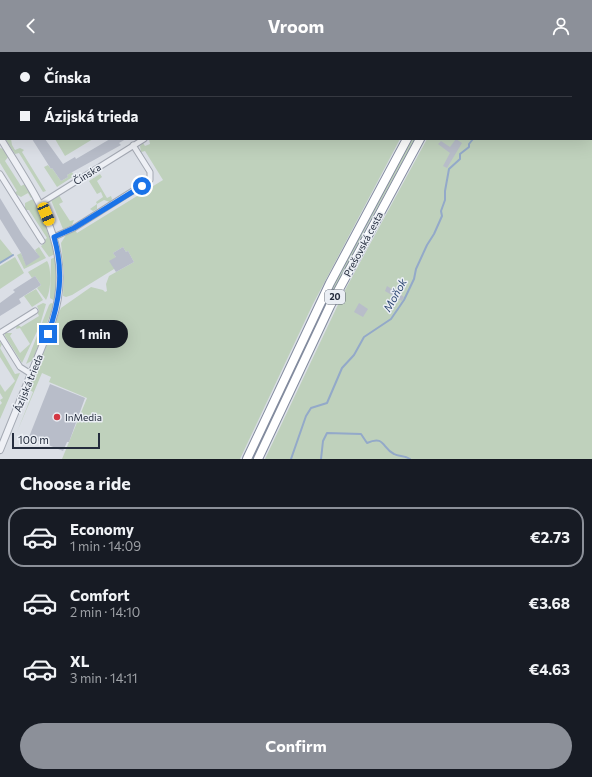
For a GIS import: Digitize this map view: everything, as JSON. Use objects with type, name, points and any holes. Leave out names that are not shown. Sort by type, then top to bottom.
[{"type":"highway","name":"Prešovská cesta","points":[[246,459],[311,320],[406,140]]},
{"type":"highway","name":"Prešovská cesta","points":[[258,459],[330,306],[419,140]]},
{"type":"street","name":"Ázijská trieda","points":[[0,450],[52,322],[60,295],[60,266],[54,237],[40,204],[1,140]]},
{"type":"street","name":"Čínska","points":[[40,204],[142,140]]},
{"type":"street","points":[[54,237],[80,224],[150,180],[150,172],[133,145]]},
{"type":"street","points":[[0,174],[42,241]]},
{"type":"street","points":[[31,374],[20,367],[0,334],[35,311]]},
{"type":"green space","points":[[6,140],[11,140],[15,150],[20,148],[24,150],[22,152],[46,191],[43,192],[19,153],[15,154]]},
{"type":"green space","points":[[56,140],[91,140],[65,156]]},
{"type":"green space","points":[[149,140],[399,140],[313,304],[240,459],[62,459],[87,398],[49,382],[51,377],[42,373],[17,432],[33,392],[28,389],[61,308],[91,287],[103,290],[105,292],[107,291],[106,284],[109,276],[134,262],[128,251],[126,252],[123,247],[113,253],[116,257],[114,269],[72,295],[66,297],[63,296],[64,273],[61,243],[66,235],[75,230],[77,233],[163,180],[145,151],[141,152],[140,146],[143,143],[145,146],[150,144]]},
{"type":"green space","points":[[411,140],[414,140],[367,226],[323,312],[254,459],[251,459],[339,273]]},
{"type":"green space","points":[[426,140],[592,140],[592,459],[265,459],[344,292]]},
{"type":"green space","points":[[0,148],[3,149],[8,157],[5,161],[21,186],[25,184],[32,197],[31,198],[28,193],[21,197],[14,193],[17,191],[0,163]]},
{"type":"green space","points":[[48,165],[51,169],[52,168],[61,181],[68,177],[67,175],[72,172],[74,176],[57,187],[44,167]]},
{"type":"green space","points":[[100,174],[102,177],[97,181],[107,198],[111,196],[112,199],[110,202],[104,200],[97,204],[96,202],[103,197],[101,192],[97,194],[89,181]]},
{"type":"green space","points":[[59,195],[63,202],[59,204],[70,221],[74,220],[72,225],[63,229],[51,200]]},
{"type":"green space","points":[[33,199],[41,213],[55,254],[49,257],[41,246],[45,243],[43,241],[47,238],[29,210],[25,210],[25,203]]},
{"type":"green space","points":[[97,204],[97,209],[93,211],[90,209]]},
{"type":"green space","points":[[0,239],[13,255],[0,263]]},
{"type":"green space","points":[[39,247],[46,258],[24,269],[17,255],[21,253],[26,265],[39,257],[35,250]]},
{"type":"green space","points":[[15,257],[24,273],[0,289],[0,266]]},
{"type":"green space","points":[[55,257],[57,280],[55,301],[50,298],[51,259]]},
{"type":"green space","points":[[47,261],[50,269],[50,280],[49,292],[46,300],[37,288],[41,285],[35,276],[32,278],[28,272]]},
{"type":"green space","points":[[36,289],[43,300],[32,307],[24,296]]},
{"type":"green space","points":[[43,303],[46,304],[40,325],[22,363],[5,336],[5,333],[12,333],[10,336],[20,353],[30,344],[20,328],[16,329],[17,324],[21,327],[39,316],[37,306]]},
{"type":"green space","points":[[51,303],[54,304],[33,360],[26,364],[49,305]]},
{"type":"green space","points":[[0,348],[15,374],[20,373],[0,419],[0,405],[2,403],[0,400],[3,398],[0,393],[0,384],[5,392],[15,381],[0,357]]},
{"type":"building","points":[[33,140],[46,140],[63,164],[75,157],[76,159],[108,140],[124,140],[119,143],[121,145],[67,175],[68,177],[61,181],[52,168],[51,169]]},
{"type":"building","points":[[455,140],[462,143],[447,168],[443,166],[450,153],[438,144],[441,141],[450,147]]},
{"type":"building","points":[[0,198],[23,236],[40,257],[26,266],[21,253],[0,219]]},
{"type":"building","points":[[123,247],[126,252],[128,251],[134,262],[116,272],[109,261],[116,257],[113,253]]},
{"type":"building","points":[[35,276],[41,285],[19,299],[21,303],[0,316],[0,303],[15,292],[13,290]]},
{"type":"building","points":[[387,286],[404,297],[402,301],[385,291]]},
{"type":"building","points":[[359,303],[368,309],[363,317],[354,312]]},
{"type":"building","name":"InMedia","points":[[50,384],[85,398],[69,442],[67,442],[63,451],[29,437]]},
{"type":"waterway","name":"Moňok","points":[[291,459],[306,416],[311,408],[327,403],[342,368],[354,355],[364,337],[391,319],[404,300],[414,279],[416,269],[442,216],[441,211],[445,200],[449,169],[460,159],[460,154],[469,147],[469,144],[472,140]]},
{"type":"waterway","points":[[0,263],[13,255]]},
{"type":"waterway","points":[[321,459],[323,441],[327,433],[361,434],[367,443],[377,440],[380,441],[394,454],[410,459]]},
{"type":"place","name":"InMedia","points":[[57,417]]},
{"type":"route","points":[[48,334],[56,312],[61,283],[59,253],[54,237],[74,228],[142,186]]}]
